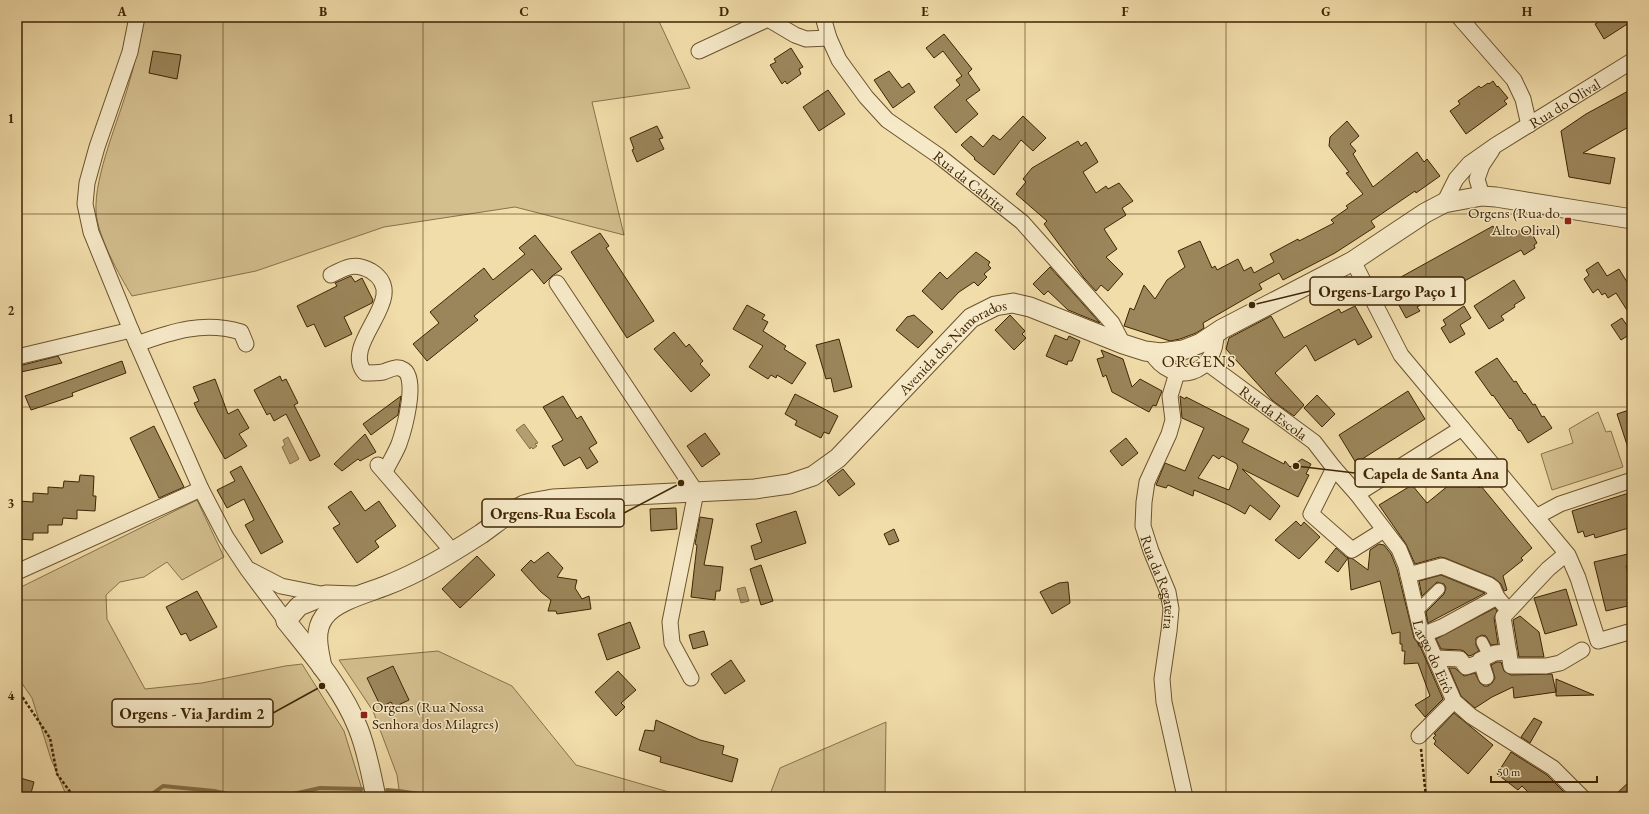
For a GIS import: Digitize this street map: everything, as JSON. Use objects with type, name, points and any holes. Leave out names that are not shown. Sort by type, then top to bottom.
[{"type":"street","points":[[137,17],[130,52],[111,105],[89,176],[85,204],[91,232],[137,344],[201,488],[226,537],[248,570],[322,667],[342,696],[359,729],[370,763],[376,797]]},
{"type":"street","name":"Rua da Cabrita","points":[[823,17],[829,38],[839,60],[866,97],[887,120],[939,156],[1022,222],[1112,323],[1123,344]]},
{"type":"street","points":[[1459,17],[1514,80],[1523,99],[1529,125]]},
{"type":"street","points":[[699,51],[768,19],[795,35],[806,39],[829,38]]},
{"type":"street","name":"Rua do Olival","points":[[1444,203],[1456,179],[1469,164],[1496,145],[1632,61]]},
{"type":"street","name":"Rua do Olival","points":[[1482,196],[1477,179],[1482,165],[1496,145]]},
{"type":"street","name":"Avenida dos Namorados","points":[[357,596],[420,571],[453,552],[524,505],[553,499],[755,490],[789,484],[813,476],[838,458],[971,318],[995,306],[1013,303],[1030,307],[1123,344],[1151,352],[1161,353],[1183,350],[1201,342],[1353,261],[1424,213],[1444,203],[1482,196],[1496,197],[1632,219]]},
{"type":"street","points":[[1353,261],[1401,354],[1566,554],[1578,578],[1598,641],[1632,630]]},
{"type":"street","points":[[331,275],[349,266],[360,266],[377,275],[382,283],[384,295],[381,307],[367,331],[358,358],[359,367],[364,373],[383,372],[394,367],[404,370],[410,379],[408,407],[399,445],[382,468],[453,552]]},
{"type":"street","points":[[557,282],[696,492],[670,622],[672,643],[691,678]]},
{"type":"street","points":[[137,344],[176,331],[212,326],[226,327],[241,332],[246,344]]},
{"type":"street","points":[[17,357],[131,330]]},
{"type":"street","points":[[1151,352],[1158,362],[1166,369],[1177,373],[1188,373],[1198,370],[1207,363],[1213,354],[1216,344],[1216,333]]},
{"type":"street","name":"Rua da Escola","points":[[1207,363],[1314,442],[1357,494],[1384,530]]},
{"type":"street","name":"Rua da Regateira","points":[[1177,373],[1170,396],[1173,420],[1169,434],[1147,482],[1143,526],[1151,551],[1168,592],[1171,609],[1170,631],[1162,679],[1164,702],[1185,797]]},
{"type":"street","points":[[1357,494],[1462,428]]},
{"type":"street","points":[[1334,468],[1311,514],[1352,550],[1384,530]]},
{"type":"street","points":[[1536,517],[1560,504],[1632,480]]},
{"type":"street","points":[[17,572],[201,488]]},
{"type":"street","name":"Largo do Eirô","points":[[1384,530],[1391,536],[1399,549],[1408,575],[1422,635],[1428,642],[1454,701]]},
{"type":"street","points":[[1566,554],[1548,568],[1504,616],[1511,666],[1546,666],[1560,663],[1582,650]]},
{"type":"street","points":[[1408,575],[1442,566],[1489,585],[1493,588],[1497,598],[1508,610]]},
{"type":"street","points":[[248,570],[281,586],[326,595],[357,596]]},
{"type":"street","points":[[1417,611],[1439,589]]},
{"type":"street","points":[[286,621],[299,606],[326,595]]},
{"type":"street","points":[[322,667],[317,641],[318,629],[323,618],[330,610],[357,596]]},
{"type":"street","points":[[1422,635],[1442,627],[1497,598]]},
{"type":"street","points":[[286,621],[307,621],[323,618]]},
{"type":"street","points":[[1435,658],[1460,659],[1466,667],[1484,653],[1495,653],[1509,649]]},
{"type":"street","points":[[1484,653],[1486,677]]},
{"type":"street","points":[[1419,736],[1454,701],[1471,716],[1553,768],[1582,797]]},
{"type":"path","points":[[17,689],[50,738],[57,774],[74,797]]},
{"type":"path","points":[[1419,736],[1426,797]]},
{"type":"shaded area","points":[[144,17],[657,17],[690,88],[592,102],[624,235],[515,207],[384,227],[256,271],[132,296],[115,267],[101,233],[96,212],[96,197],[103,165],[125,98],[136,58]]},
{"type":"shaded area","points":[[1598,412],[1606,432],[1611,431],[1623,467],[1552,490],[1541,454],[1573,443],[1569,429]]},
{"type":"shaded area","points":[[524,424],[538,443],[535,444],[537,446],[533,449],[531,447],[530,449],[516,430]]},
{"type":"shaded area","points":[[288,437],[299,459],[290,464],[282,447],[285,445],[283,440]]},
{"type":"shaded area","points":[[197,500],[224,557],[182,580],[167,562],[144,577],[120,582],[106,595],[107,619],[145,689],[202,683],[285,666],[302,664],[344,731],[361,786],[361,797],[67,797],[51,759],[32,698],[17,676],[17,589]]},
{"type":"shaded area","points":[[745,587],[749,601],[741,603],[737,589]]},
{"type":"shaded area","points":[[438,651],[512,686],[576,765],[686,797],[400,797],[397,775],[373,711],[339,660]]},
{"type":"shaded area","points":[[886,722],[885,797],[769,797],[780,768]]},
{"type":"building","points":[[1607,17],[1632,17],[1632,21],[1604,39],[1595,24]]},
{"type":"building","points":[[944,34],[972,69],[968,73],[980,90],[966,100],[978,114],[956,133],[934,107],[960,85],[956,80],[962,76],[943,51],[934,58],[926,48]]},
{"type":"building","points":[[791,48],[803,67],[799,69],[801,74],[787,84],[785,81],[782,84],[770,65],[776,62],[774,59]]},
{"type":"building","points":[[153,51],[181,55],[177,79],[149,73]]},
{"type":"building","points":[[889,71],[902,88],[909,83],[915,92],[893,108],[874,80]]},
{"type":"building","points":[[1493,81],[1508,98],[1504,101],[1507,104],[1466,134],[1450,111],[1460,104],[1458,101],[1479,86],[1481,88]]},
{"type":"building","points":[[1632,89],[1632,125],[1583,153],[1615,158],[1610,184],[1569,177],[1561,131],[1586,114]]},
{"type":"building","points":[[828,90],[845,114],[819,131],[803,107]]},
{"type":"building","points":[[1023,116],[1046,138],[1033,151],[1021,140],[994,175],[974,159],[975,158],[961,145],[971,136],[983,147],[993,135],[1000,140]]},
{"type":"building","points":[[1347,121],[1359,136],[1350,144],[1356,151],[1353,154],[1373,187],[1417,152],[1424,162],[1427,159],[1440,176],[1371,221],[1375,227],[1335,253],[1283,280],[1279,273],[1259,284],[1262,289],[1203,323],[1204,328],[1196,333],[1170,341],[1124,326],[1130,308],[1134,310],[1144,285],[1155,299],[1167,280],[1185,267],[1178,251],[1200,241],[1212,268],[1215,266],[1217,270],[1238,259],[1244,271],[1251,267],[1254,273],[1274,262],[1270,254],[1298,239],[1299,241],[1334,223],[1331,220],[1348,208],[1346,206],[1363,194],[1346,173],[1349,172],[1329,146],[1330,137]]},
{"type":"building","points":[[657,126],[663,138],[659,139],[664,149],[637,162],[632,150],[634,149],[630,138]]},
{"type":"building","points":[[1078,141],[1081,146],[1086,142],[1098,162],[1083,172],[1096,193],[1106,186],[1108,189],[1119,183],[1133,201],[1122,208],[1126,215],[1104,229],[1117,249],[1106,257],[1123,274],[1108,291],[1101,285],[1096,291],[1084,278],[1044,224],[1047,221],[1016,194],[1026,182],[1023,179],[1032,168]]},
{"type":"building","points":[[1493,226],[1497,233],[1505,229],[1527,232],[1530,230],[1537,243],[1534,245],[1535,248],[1524,255],[1521,250],[1417,307],[1420,311],[1406,318],[1389,287],[1402,280],[1401,277]]},
{"type":"building","points":[[600,233],[609,246],[606,248],[654,321],[627,338],[571,252]]},
{"type":"building","points":[[535,235],[562,269],[544,284],[532,269],[474,316],[478,320],[427,361],[413,344],[439,323],[430,312],[484,268],[493,280],[525,254],[519,248]]},
{"type":"building","points":[[976,252],[990,262],[988,265],[991,268],[984,274],[987,277],[978,286],[974,282],[959,292],[942,310],[922,291],[940,272],[947,279]]},
{"type":"building","points":[[1598,262],[1607,276],[1619,269],[1627,282],[1632,279],[1632,318],[1616,293],[1608,298],[1605,293],[1602,295],[1598,289],[1593,293],[1584,279],[1589,275],[1586,270]]},
{"type":"building","points":[[1050,267],[1100,323],[1068,310],[1048,291],[1044,295],[1033,284]]},
{"type":"building","points":[[351,276],[355,282],[362,278],[373,300],[372,303],[344,317],[352,334],[325,347],[314,324],[307,327],[297,306],[337,286],[335,283]]},
{"type":"building","points":[[1514,280],[1525,298],[1501,316],[1504,320],[1489,329],[1474,306]]},
{"type":"building","points":[[747,305],[765,315],[762,319],[768,322],[763,331],[786,346],[784,349],[806,363],[792,384],[777,375],[776,378],[771,375],[768,379],[749,367],[763,346],[733,329]]},
{"type":"building","points":[[1355,306],[1372,337],[1358,345],[1355,339],[1315,361],[1306,345],[1275,373],[1304,405],[1294,416],[1273,401],[1226,349],[1229,338],[1271,316],[1284,338],[1339,309],[1341,313]]},
{"type":"building","points":[[1464,306],[1471,318],[1460,325],[1465,334],[1450,343],[1441,328],[1446,325],[1443,320]]},
{"type":"building","points":[[914,315],[933,332],[918,348],[896,330],[907,317]]},
{"type":"building","points":[[1010,315],[1025,331],[1022,334],[1026,338],[1014,350],[995,330]]},
{"type":"building","points":[[1622,318],[1632,333],[1621,340],[1611,325]]},
{"type":"building","points":[[674,332],[686,347],[689,344],[703,361],[700,364],[710,375],[691,392],[654,349]]},
{"type":"building","points":[[1055,335],[1067,340],[1069,336],[1080,341],[1072,361],[1068,361],[1067,365],[1046,356]]},
{"type":"building","points":[[839,339],[852,387],[834,392],[831,378],[826,379],[816,345]]},
{"type":"building","points":[[1101,350],[1123,359],[1132,387],[1140,379],[1162,391],[1156,406],[1153,405],[1149,412],[1112,392],[1106,375],[1103,377],[1097,359],[1104,357]]},
{"type":"building","points":[[58,356],[62,363],[21,372],[19,366]]},
{"type":"building","points":[[1497,358],[1533,405],[1535,404],[1542,417],[1544,416],[1552,428],[1528,443],[1520,430],[1519,431],[1511,418],[1510,419],[1475,372]]},
{"type":"building","points":[[122,361],[126,373],[72,393],[73,396],[31,410],[25,396]]},
{"type":"building","points":[[280,376],[282,381],[286,379],[298,403],[294,405],[320,456],[310,461],[286,414],[274,421],[270,413],[267,415],[254,390]]},
{"type":"building","points":[[215,379],[228,414],[238,409],[249,428],[239,434],[247,446],[225,459],[194,403],[199,401],[193,387]]},
{"type":"building","points":[[1408,391],[1425,419],[1356,463],[1339,435]]},
{"type":"building","points":[[795,394],[838,416],[829,434],[824,432],[821,438],[795,425],[797,421],[785,414]]},
{"type":"building","points":[[1317,395],[1335,414],[1322,427],[1304,408]]},
{"type":"building","points":[[401,396],[398,415],[371,435],[363,424]]},
{"type":"building","points":[[563,396],[577,419],[581,416],[597,443],[589,448],[598,462],[587,469],[580,457],[564,466],[552,446],[563,440],[543,407]]},
{"type":"building","points":[[1180,396],[1185,399],[1186,397],[1249,429],[1242,442],[1284,464],[1285,461],[1290,467],[1302,459],[1311,464],[1306,474],[1309,475],[1298,497],[1242,469],[1280,506],[1270,520],[1250,505],[1245,514],[1229,505],[1194,490],[1193,496],[1168,485],[1166,488],[1156,485],[1165,463],[1185,471],[1204,428],[1182,418]],"holes":[[[1213,455],[1219,459],[1222,456],[1237,464],[1238,467],[1229,490],[1198,478]]]},
{"type":"building","points":[[1632,409],[1632,453],[1630,454],[1617,414]]},
{"type":"building","points":[[154,426],[184,487],[159,498],[130,438]]},
{"type":"building","points":[[705,433],[720,454],[702,467],[687,446]]},
{"type":"building","points":[[365,434],[376,452],[360,461],[358,459],[342,471],[334,464]]},
{"type":"building","points":[[1126,438],[1138,453],[1122,466],[1110,451]]},
{"type":"building","points":[[241,466],[283,542],[261,554],[245,525],[254,520],[244,499],[227,508],[217,490],[235,481],[230,472]]},
{"type":"building","points":[[843,469],[855,484],[839,496],[827,481]]},
{"type":"building","points":[[1465,472],[1479,488],[1481,486],[1532,548],[1521,558],[1523,560],[1503,576],[1507,590],[1504,591],[1501,584],[1494,578],[1445,558],[1440,557],[1415,564],[1406,544],[1379,505],[1412,485],[1427,503]]},
{"type":"building","points":[[80,475],[94,476],[93,496],[96,496],[95,511],[77,510],[77,519],[63,518],[62,525],[48,525],[48,533],[33,533],[33,540],[17,539],[17,509],[19,509],[19,501],[33,502],[33,493],[48,494],[48,487],[63,488],[64,481],[79,482]]},
{"type":"building","points":[[351,491],[365,511],[379,501],[396,526],[375,541],[379,547],[357,563],[333,528],[340,524],[328,507]]},
{"type":"building","points":[[1632,492],[1632,527],[1595,538],[1594,534],[1585,537],[1583,531],[1578,533],[1572,511]]},
{"type":"building","points":[[676,508],[677,529],[651,531],[650,509]]},
{"type":"building","points":[[796,511],[806,543],[755,560],[751,546],[762,542],[756,524]]},
{"type":"building","points":[[700,517],[713,519],[704,565],[723,567],[720,591],[716,591],[715,600],[691,597],[697,545],[695,544]]},
{"type":"building","points":[[1296,521],[1301,526],[1304,522],[1320,537],[1299,559],[1275,540]]},
{"type":"building","points":[[894,529],[899,541],[889,545],[884,534]]},
{"type":"building","points":[[1379,544],[1384,545],[1391,554],[1397,569],[1414,638],[1420,646],[1443,699],[1425,717],[1415,705],[1430,696],[1418,663],[1404,664],[1405,651],[1402,651],[1402,644],[1400,644],[1400,632],[1392,634],[1380,581],[1351,590],[1348,558],[1338,572],[1325,562],[1336,548],[1346,557],[1353,559],[1368,570],[1370,550]]},
{"type":"building","points":[[548,552],[563,568],[557,577],[577,580],[575,588],[582,599],[589,596],[591,609],[557,614],[556,611],[548,611],[551,600],[541,592],[521,570],[531,560],[534,563]]},
{"type":"building","points":[[1632,553],[1632,565],[1626,566],[1632,590],[1632,605],[1606,611],[1594,562]]},
{"type":"building","points":[[477,556],[495,575],[460,608],[442,589]]},
{"type":"building","points":[[761,565],[773,601],[761,605],[750,569]]},
{"type":"building","points":[[1441,575],[1485,593],[1428,623],[1426,612],[1444,594],[1446,588],[1444,584],[1437,582],[1422,596],[1419,581]]},
{"type":"building","points":[[1068,582],[1070,603],[1052,614],[1040,592],[1059,583]]},
{"type":"building","points":[[1566,589],[1577,625],[1545,634],[1534,598]]},
{"type":"building","points":[[197,591],[217,627],[190,641],[186,633],[181,635],[166,607]]},
{"type":"building","points":[[1495,608],[1497,611],[1494,618],[1498,644],[1491,645],[1486,636],[1482,635],[1476,638],[1476,645],[1479,651],[1472,655],[1469,656],[1461,650],[1441,649],[1436,639]]},
{"type":"building","points":[[1520,616],[1539,632],[1544,657],[1519,657],[1513,620]]},
{"type":"building","points":[[630,622],[640,648],[607,660],[598,634]]},
{"type":"building","points":[[704,631],[708,645],[693,649],[689,635]]},
{"type":"building","points":[[731,660],[745,681],[725,694],[711,674]]},
{"type":"building","points":[[1501,662],[1504,671],[1511,675],[1552,674],[1556,692],[1514,698],[1513,687],[1492,697],[1475,708],[1461,696],[1449,668],[1455,668],[1464,676],[1475,673],[1480,683],[1484,686],[1488,686],[1495,678],[1491,665]]},
{"type":"building","points":[[393,666],[409,700],[394,707],[391,702],[381,707],[367,678]]},
{"type":"building","points":[[618,671],[636,690],[621,703],[625,707],[616,716],[595,692]]},
{"type":"building","points":[[1556,679],[1594,695],[1556,696]]},
{"type":"building","points":[[1454,713],[1493,745],[1468,774],[1434,744],[1436,741],[1433,738],[1436,735],[1434,734]]},
{"type":"building","points":[[1534,718],[1542,722],[1530,743],[1521,737]]},
{"type":"building","points":[[656,720],[700,740],[724,746],[722,754],[738,759],[732,782],[660,762],[661,757],[639,750],[645,730],[654,731]]},
{"type":"building","points":[[1511,752],[1547,775],[1569,797],[1533,797],[1522,786],[1518,790],[1497,774]]},
{"type":"building","points":[[17,777],[34,782],[30,797],[17,797]]},
{"type":"building","points":[[1632,779],[1632,797],[1613,797]]},
{"type":"waterway","points":[[148,797],[163,786],[214,791],[242,797]]},
{"type":"waterway","points":[[280,797],[320,788],[362,789]]},
{"type":"waterway","points":[[387,790],[449,797]]},
{"type":"waterway","points":[[937,797],[949,795]]},
{"type":"place","name":"Orgens (Rua do Alto Olival)","points":[[1568,221]]},
{"type":"place","name":"Orgens-Largo Paço 1","points":[[1252,305]]},
{"type":"place","name":"Capela de Santa Ana","points":[[1296,466]]},
{"type":"place","name":"Orgens-Rua Escola","points":[[681,483]]},
{"type":"place","name":"Orgens - Via Jardim 2","points":[[322,686]]},
{"type":"place","name":"Orgens (Rua Nossa Senhora dos Milagres)","points":[[364,715]]},
{"type":"district","name":"ORGENS","points":[[1199,361]]}]
